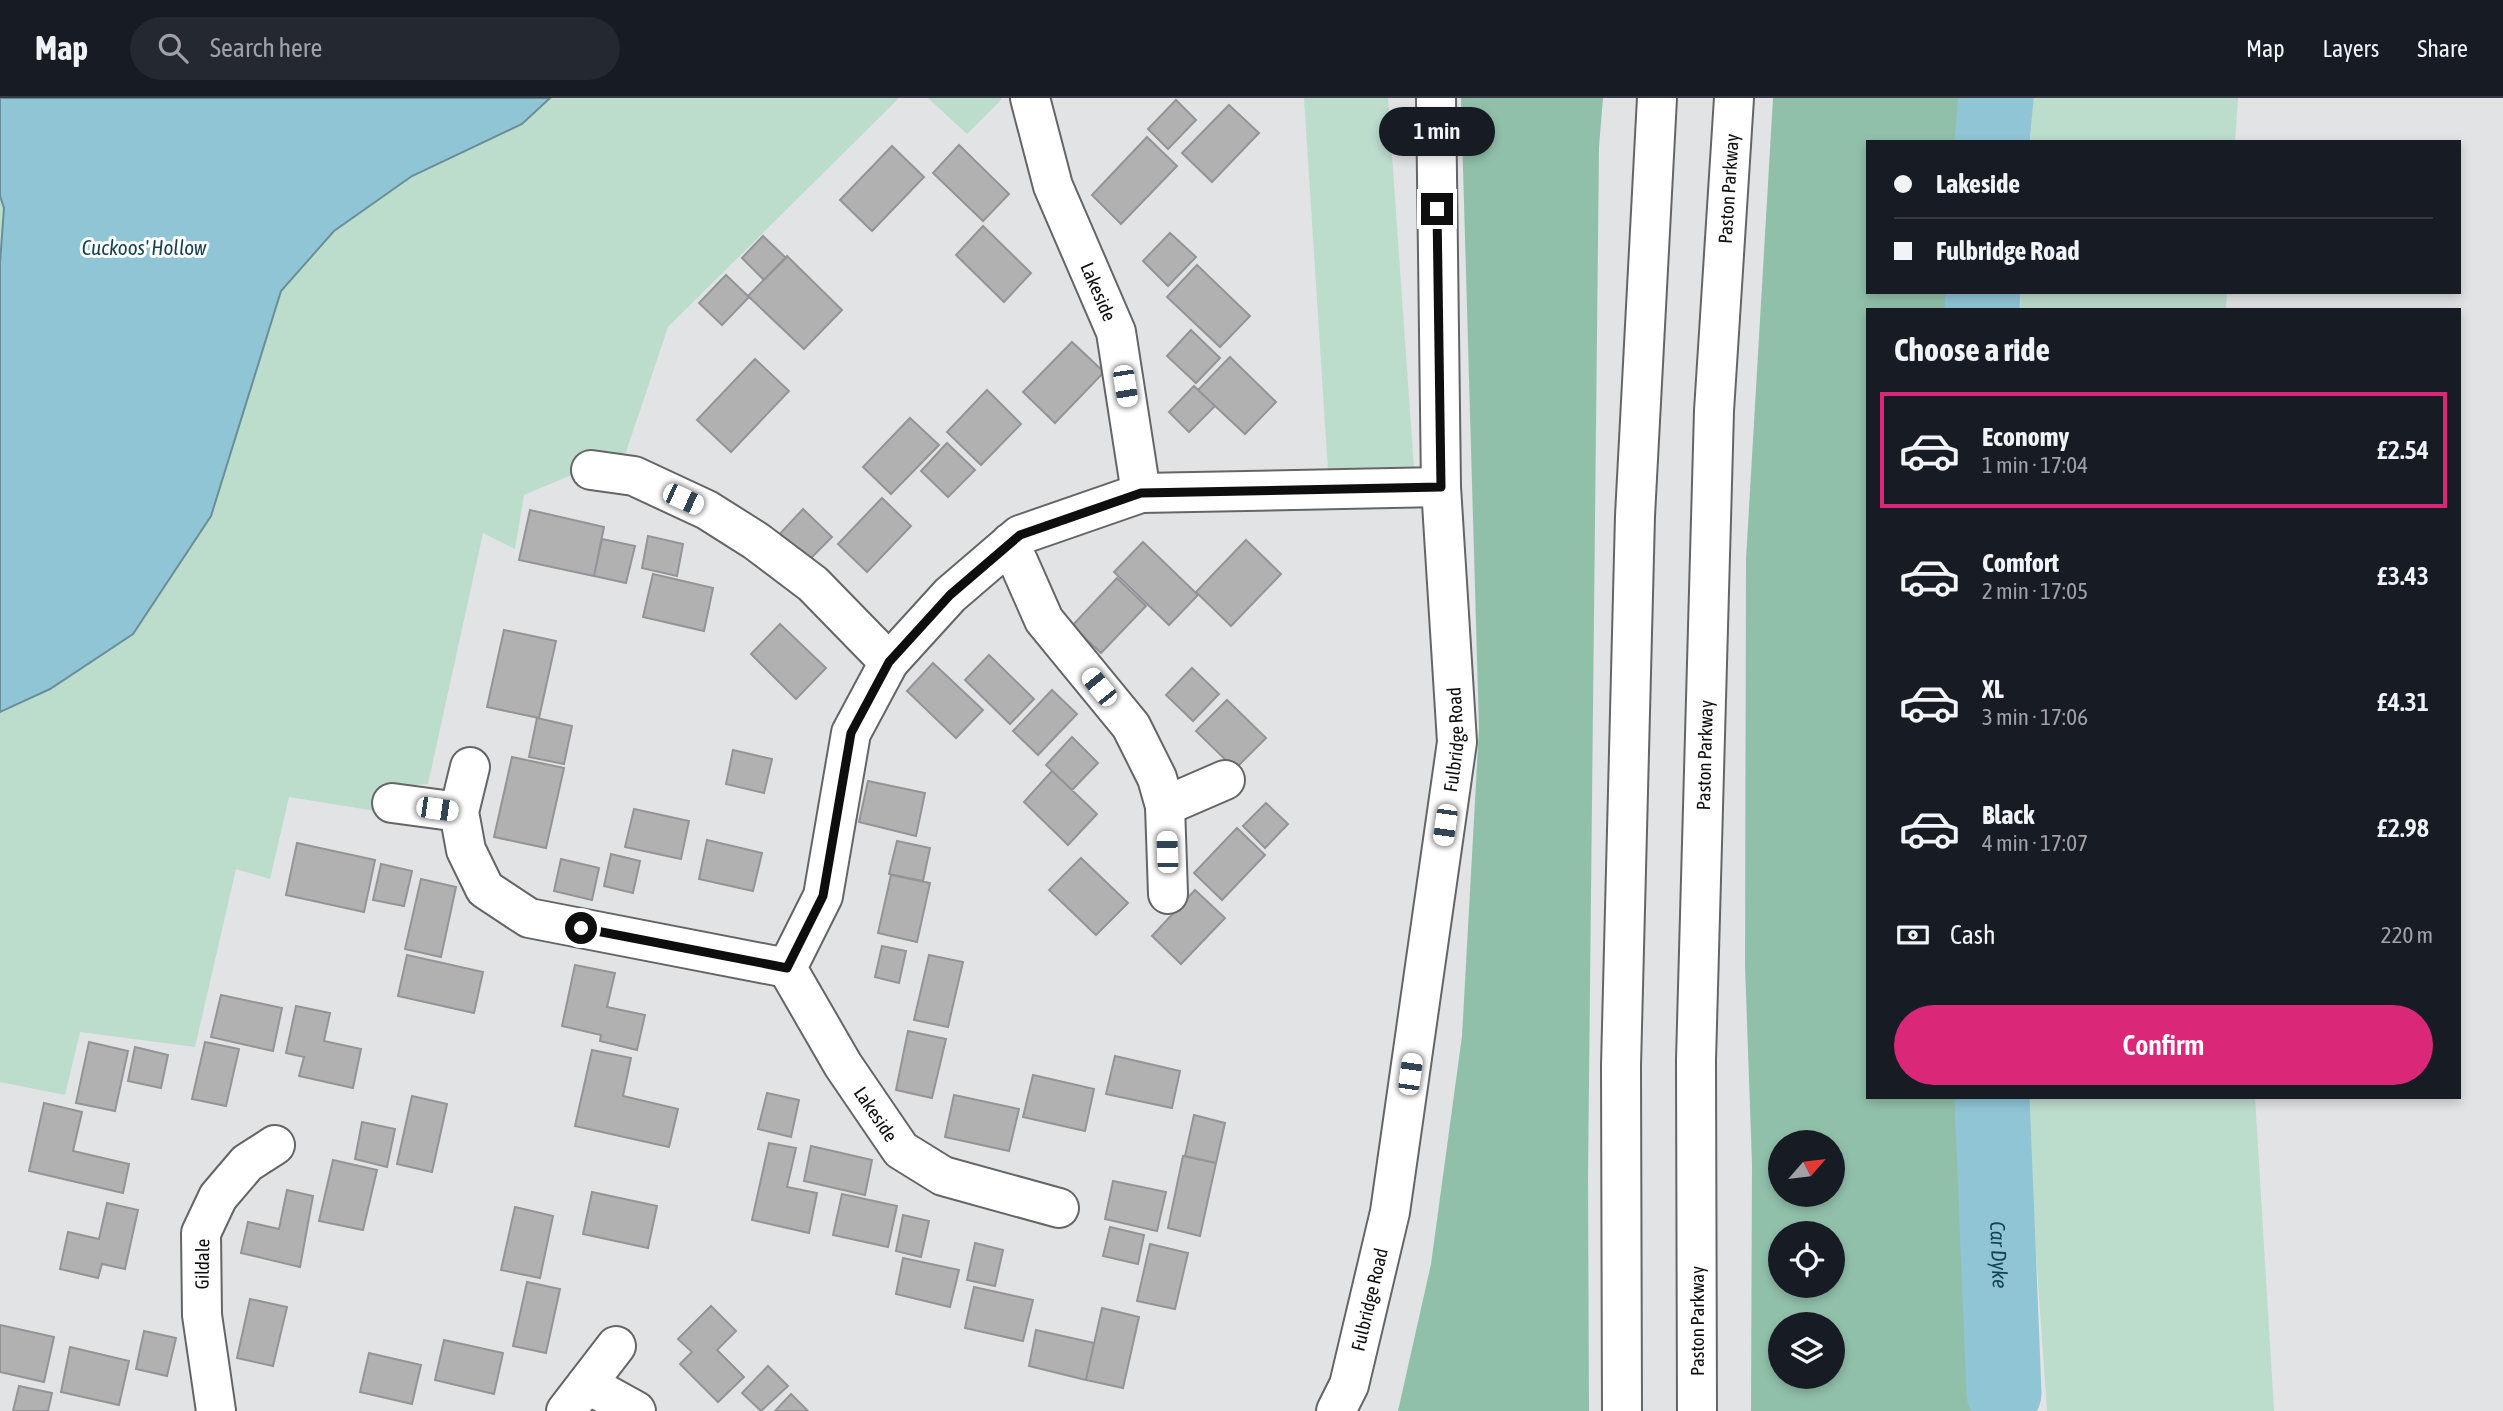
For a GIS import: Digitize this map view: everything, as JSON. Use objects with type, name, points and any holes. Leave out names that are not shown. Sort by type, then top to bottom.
[{"type":"main road","name":"Lakeside","points":[[1030,98],[1053,186],[1116,332],[1141,493]]},
{"type":"main road","name":"Fulbridge Road","points":[[1336,1411],[1349,1385],[1391,1212],[1457,742],[1441,487],[1436,98]]},
{"type":"main road","points":[[1622,1411],[1621,1066],[1635,516],[1657,98]]},
{"type":"main road","name":"Paston Parkway","points":[[1697,1411],[1696,1060],[1712,494],[1734,98]]},
{"type":"main road","points":[[591,470],[634,476],[707,510],[756,541],[813,584],[889,662]]},
{"type":"main road","points":[[470,767],[460,812],[466,850],[485,890],[529,918],[787,968],[823,896],[851,733],[889,662],[950,595],[1020,535],[1141,493],[1441,487]]},
{"type":"main road","points":[[1010,543],[1044,620],[1131,726],[1157,778],[1165,806],[1168,894]]},
{"type":"main road","points":[[1165,806],[1225,780]]},
{"type":"main road","points":[[392,803],[460,812]]},
{"type":"main road","name":"Lakeside","points":[[787,968],[843,1065],[901,1150],[943,1177],[1059,1208]]},
{"type":"main road","name":"Gildale","points":[[216,1411],[202,1315],[201,1233],[218,1197],[232,1180],[247,1164],[275,1145]]},
{"type":"main road","points":[[616,1346],[577,1398],[636,1411]]},
{"type":"green space","points":[[0,98],[899,98],[668,327],[626,452],[524,495],[515,549],[483,533],[428,784],[392,787],[382,812],[289,797],[270,879],[236,869],[195,1047],[80,1032],[65,1095],[0,1082]]},
{"type":"green space","points":[[928,98],[1001,98],[1001,100],[967,134]]},
{"type":"green space","points":[[1304,98],[1388,98],[1414,469],[1328,471]]},
{"type":"green space","points":[[1461,98],[1603,98],[1599,147],[1588,1176],[1589,1411],[1398,1411],[1431,1264],[1462,1036],[1479,729]]},
{"type":"green space","points":[[1773,98],[1962,98],[1961,140],[1866,140],[1866,294],[1955,294],[1955,308],[1866,308],[1866,1099],[1976,1099],[1984,1411],[1751,1411],[1752,1164],[1745,966],[1746,559]]},
{"type":"green space","points":[[2033,98],[2238,98],[2235,140],[2030,140]]},
{"type":"green space","points":[[2021,294],[2227,294],[2226,308],[2020,308]]},
{"type":"green space","points":[[2028,1099],[2255,1099],[2274,1411],[2047,1411],[2029,1153]]},
{"type":"water","name":"Cuckoos' Hollow","points":[[0,98],[550,98],[522,124],[412,176],[334,231],[281,291],[211,516],[133,634],[50,689],[0,712],[0,263],[4,208],[0,196]]},
{"type":"building","points":[[1176,100],[1196,120],[1168,149],[1148,129]]},
{"type":"building","points":[[1229,105],[1259,133],[1212,182],[1182,153]]},
{"type":"building","points":[[1147,137],[1177,166],[1121,224],[1092,195]]},
{"type":"building","points":[[959,145],[1009,194],[983,221],[933,173]]},
{"type":"building","points":[[892,146],[924,177],[872,231],[840,200]]},
{"type":"building","points":[[983,226],[1031,273],[1004,302],[956,255]]},
{"type":"building","points":[[1170,233],[1196,257],[1168,286],[1143,261]]},
{"type":"building","points":[[763,236],[786,258],[764,280],[742,258]]},
{"type":"building","points":[[787,256],[842,310],[804,349],[748,296]]},
{"type":"building","points":[[1197,265],[1250,316],[1220,347],[1167,297]]},
{"type":"building","points":[[726,275],[749,297],[722,325],[699,303]]},
{"type":"building","points":[[1191,330],[1220,358],[1196,383],[1167,356]]},
{"type":"building","points":[[1072,342],[1104,372],[1055,423],[1023,392]]},
{"type":"building","points":[[1230,357],[1276,402],[1245,434],[1198,390]]},
{"type":"building","points":[[755,359],[789,391],[731,452],[697,420]]},
{"type":"building","points":[[1194,386],[1215,406],[1189,432],[1169,412]]},
{"type":"building","points":[[987,390],[1021,424],[981,465],[947,432]]},
{"type":"building","points":[[910,418],[939,445],[891,494],[863,467]]},
{"type":"building","points":[[947,443],[975,470],[948,497],[921,471]]},
{"type":"building","points":[[882,498],[911,526],[867,572],[838,544]]},
{"type":"building","points":[[803,509],[832,537],[805,564],[777,537]]},
{"type":"building","points":[[530,510],[604,527],[594,576],[519,560]]},
{"type":"building","points":[[648,536],[683,544],[677,576],[642,568]]},
{"type":"building","points":[[602,539],[635,546],[626,583],[594,576]]},
{"type":"building","points":[[1246,540],[1281,574],[1231,626],[1196,592]]},
{"type":"building","points":[[1143,542],[1198,595],[1169,625],[1114,572]]},
{"type":"building","points":[[653,574],[713,588],[704,631],[643,617]]},
{"type":"building","points":[[1117,578],[1146,606],[1101,653],[1072,626]]},
{"type":"building","points":[[780,624],[826,668],[796,699],[751,654]]},
{"type":"building","points":[[504,630],[556,641],[539,718],[487,707]]},
{"type":"building","points":[[989,655],[1034,699],[1010,724],[965,680]]},
{"type":"building","points":[[933,663],[983,710],[956,738],[907,691]]},
{"type":"building","points":[[1192,668],[1219,694],[1193,721],[1166,695]]},
{"type":"building","points":[[1052,690],[1077,714],[1038,755],[1013,731]]},
{"type":"building","points":[[1227,700],[1266,738],[1235,769],[1196,731]]},
{"type":"building","points":[[537,718],[572,726],[564,764],[529,757]]},
{"type":"building","points":[[1072,737],[1098,763],[1072,790],[1046,765]]},
{"type":"building","points":[[733,750],[772,759],[764,793],[726,784]]},
{"type":"building","points":[[512,757],[564,768],[546,848],[494,837]]},
{"type":"building","points":[[1052,771],[1097,814],[1068,845],[1024,802]]},
{"type":"building","points":[[868,781],[925,793],[916,836],[859,822]]},
{"type":"building","points":[[1266,803],[1288,824],[1265,848],[1243,826]]},
{"type":"building","points":[[634,809],[689,821],[681,859],[625,847]]},
{"type":"building","points":[[1237,828],[1265,855],[1222,900],[1194,873]]},
{"type":"building","points":[[707,840],[762,853],[753,891],[699,879]]},
{"type":"building","points":[[897,841],[930,848],[923,881],[889,874]]},
{"type":"building","points":[[297,843],[375,860],[364,912],[286,895]]},
{"type":"building","points":[[611,854],[640,861],[633,893],[604,886]]},
{"type":"building","points":[[1081,858],[1128,903],[1096,935],[1049,890]]},
{"type":"building","points":[[561,859],[599,868],[592,900],[554,891]]},
{"type":"building","points":[[381,864],[412,871],[404,906],[373,900]]},
{"type":"building","points":[[891,875],[930,883],[917,942],[878,933]]},
{"type":"building","points":[[421,879],[456,887],[441,957],[405,949]]},
{"type":"building","points":[[1195,890],[1225,918],[1181,964],[1152,936]]},
{"type":"building","points":[[882,946],[906,951],[899,983],[875,977]]},
{"type":"building","points":[[407,955],[483,972],[474,1013],[398,996]]},
{"type":"building","points":[[929,955],[963,962],[948,1027],[914,1020]]},
{"type":"building","points":[[575,965],[615,973],[607,1007],[645,1015],[637,1050],[600,1041],[601,1035],[562,1026]]},
{"type":"building","points":[[221,995],[282,1008],[273,1051],[211,1037]]},
{"type":"building","points":[[296,1006],[330,1013],[324,1041],[361,1049],[353,1088],[299,1076],[304,1057],[286,1053]]},
{"type":"building","points":[[908,1031],[946,1039],[932,1098],[896,1090]]},
{"type":"building","points":[[89,1042],[128,1051],[115,1111],[76,1103]]},
{"type":"building","points":[[205,1042],[239,1049],[226,1106],[192,1099]]},
{"type":"building","points":[[135,1047],[168,1055],[161,1088],[128,1081]]},
{"type":"building","points":[[592,1050],[631,1058],[623,1096],[678,1109],[669,1147],[575,1126]]},
{"type":"building","points":[[1115,1056],[1180,1071],[1172,1108],[1106,1094]]},
{"type":"building","points":[[1033,1075],[1094,1089],[1085,1131],[1023,1117]]},
{"type":"building","points":[[767,1093],[799,1100],[791,1137],[758,1129]]},
{"type":"building","points":[[954,1095],[1019,1109],[1009,1151],[945,1137]]},
{"type":"building","points":[[412,1096],[447,1104],[432,1172],[397,1164]]},
{"type":"building","points":[[44,1103],[82,1112],[73,1151],[129,1164],[123,1193],[29,1171]]},
{"type":"building","points":[[1194,1115],[1225,1123],[1216,1163],[1185,1156]]},
{"type":"building","points":[[362,1122],[395,1129],[387,1167],[355,1159]]},
{"type":"building","points":[[769,1143],[796,1148],[787,1187],[817,1193],[809,1233],[752,1220]]},
{"type":"building","points":[[811,1146],[872,1160],[865,1195],[804,1181]]},
{"type":"building","points":[[1183,1156],[1216,1163],[1200,1236],[1168,1228]]},
{"type":"building","points":[[333,1160],[377,1170],[363,1230],[319,1221]]},
{"type":"building","points":[[1113,1181],[1166,1192],[1157,1231],[1105,1219]]},
{"type":"building","points":[[287,1190],[313,1196],[300,1267],[241,1253],[248,1222],[279,1229]]},
{"type":"building","points":[[592,1192],[657,1206],[648,1248],[583,1234]]},
{"type":"building","points":[[842,1194],[897,1206],[888,1247],[833,1235]]},
{"type":"building","points":[[107,1203],[138,1210],[125,1269],[102,1264],[98,1278],[60,1269],[68,1232],[99,1239]]},
{"type":"building","points":[[515,1207],[553,1216],[540,1278],[501,1270]]},
{"type":"building","points":[[903,1215],[929,1221],[921,1257],[896,1251]]},
{"type":"building","points":[[1110,1227],[1144,1235],[1138,1264],[1103,1256]]},
{"type":"building","points":[[975,1243],[1003,1250],[995,1286],[967,1280]]},
{"type":"building","points":[[1150,1244],[1188,1253],[1175,1309],[1137,1301]]},
{"type":"building","points":[[903,1258],[959,1270],[950,1307],[896,1294]]},
{"type":"building","points":[[527,1282],[560,1289],[546,1353],[513,1346]]},
{"type":"building","points":[[974,1287],[1033,1300],[1023,1341],[965,1328]]},
{"type":"building","points":[[250,1299],[287,1307],[273,1366],[237,1358]]},
{"type":"building","points":[[711,1306],[736,1331],[717,1350],[744,1377],[718,1402],[680,1364],[692,1352],[678,1339]]},
{"type":"building","points":[[1102,1308],[1139,1317],[1123,1388],[1086,1380]]},
{"type":"building","points":[[0,1325],[54,1337],[44,1382],[0,1372]]},
{"type":"building","points":[[1036,1330],[1094,1343],[1086,1380],[1029,1366]]},
{"type":"building","points":[[144,1331],[176,1338],[167,1376],[136,1369]]},
{"type":"building","points":[[444,1340],[503,1353],[494,1394],[435,1380]]},
{"type":"building","points":[[70,1347],[129,1361],[119,1405],[61,1392]]},
{"type":"building","points":[[369,1353],[421,1365],[412,1404],[360,1392]]},
{"type":"building","points":[[768,1366],[788,1386],[761,1411],[742,1393]]},
{"type":"building","points":[[19,1386],[52,1393],[48,1411],[13,1411]]},
{"type":"building","points":[[791,1394],[808,1411],[775,1411]]},
{"type":"waterway","name":"Car Dyke","points":[[1992,140],[1996,98]]},
{"type":"waterway","name":"Car Dyke","points":[[1982,308],[1983,294]]},
{"type":"waterway","name":"Car Dyke","points":[[1992,1099],[2004,1393]]},
{"type":"waterway","name":"Car Dyke","points":[[2004,1393],[2004,1411]]},
{"type":"route","points":[[581,928],[787,968],[823,896],[851,733],[889,662],[950,595],[1020,535],[1141,493],[1441,487],[1437,209]]}]
